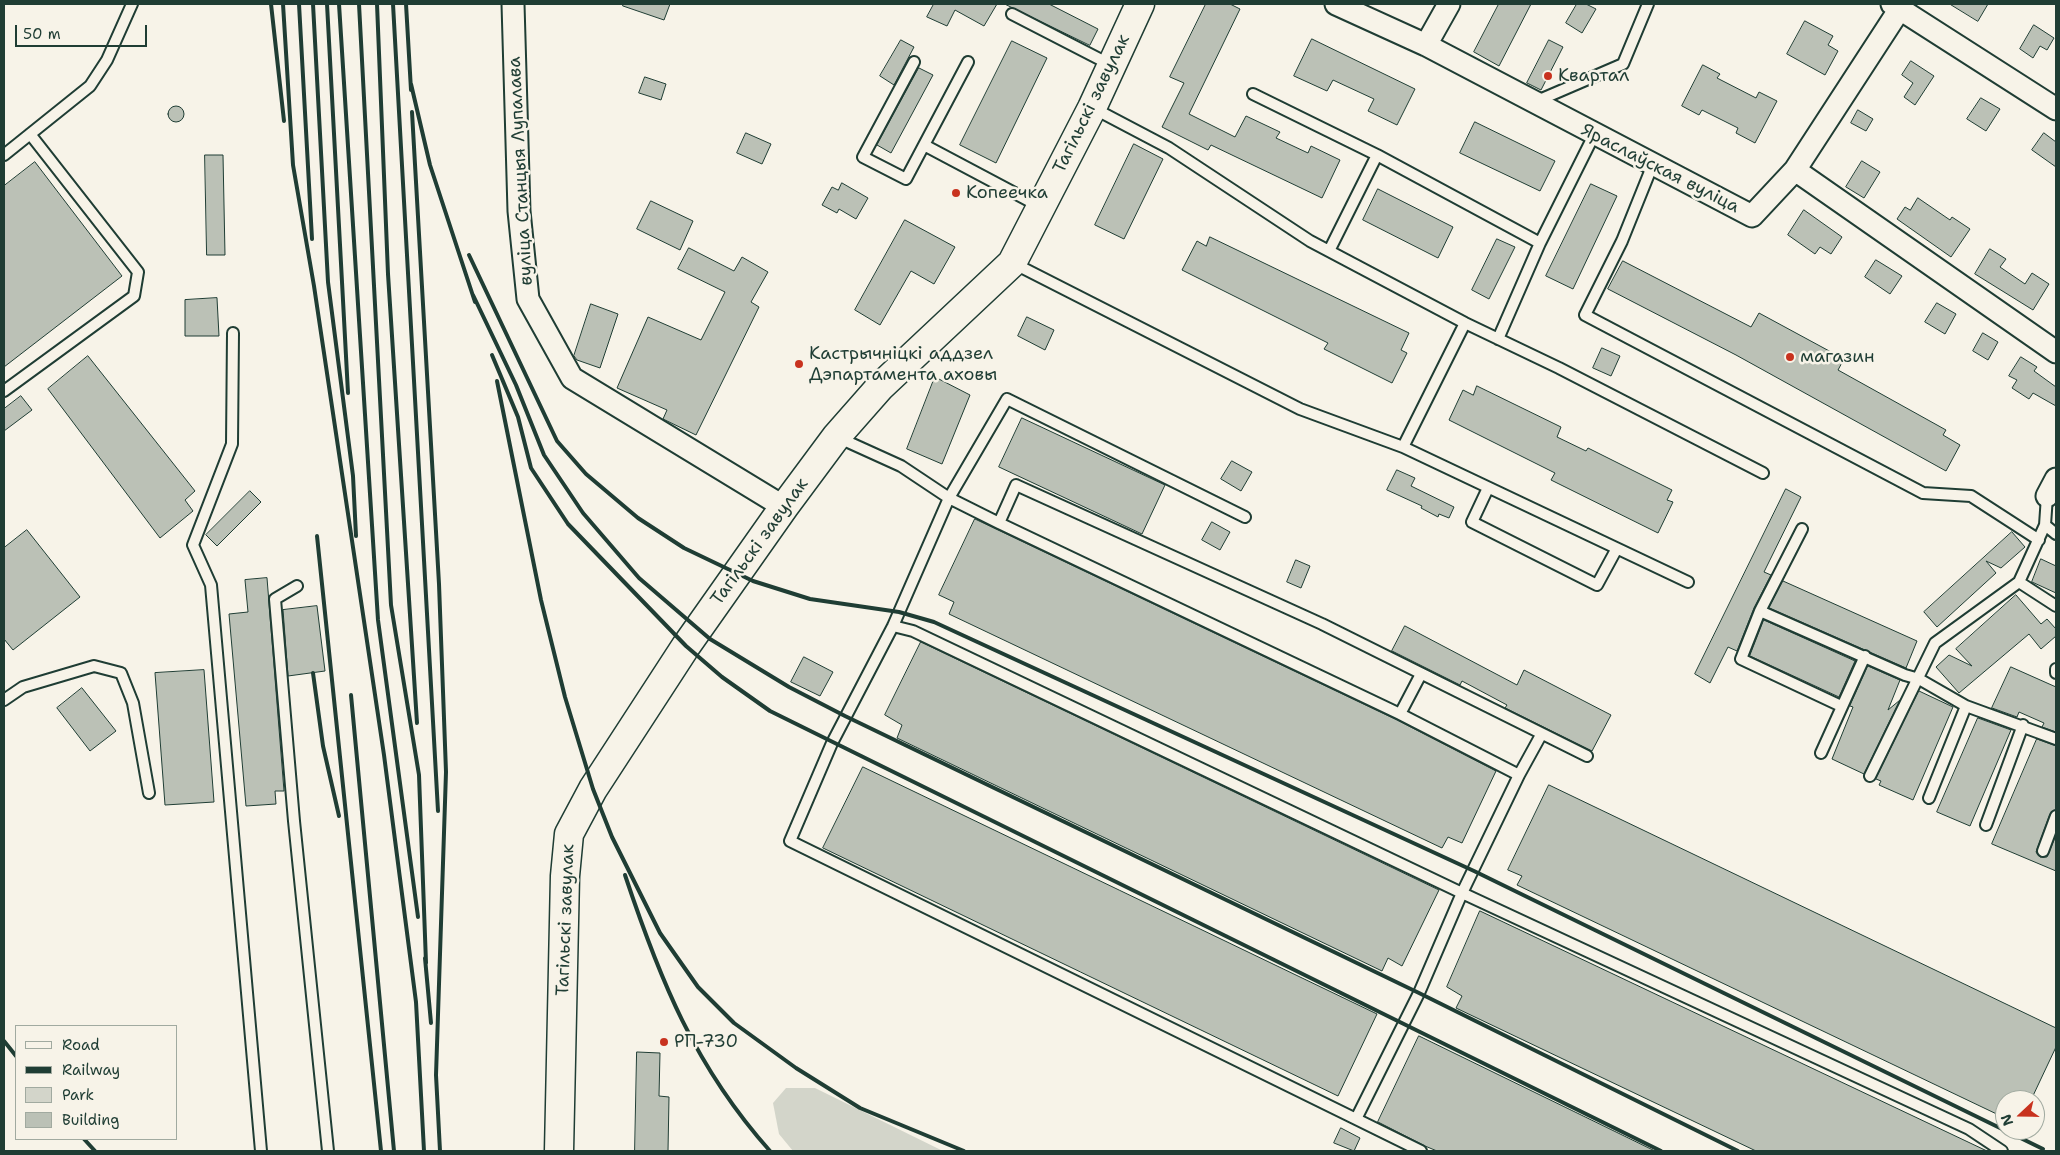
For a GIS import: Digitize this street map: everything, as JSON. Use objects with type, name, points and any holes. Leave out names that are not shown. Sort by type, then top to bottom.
[{"type":"main road","name":"Тагільскі завулак","points":[[559,1151],[565,876],[569,834],[593,789],[678,658],[784,507],[836,437],[880,387],[1012,263],[1092,108],[1140,4]]},
{"type":"street","name":"вуліца Станцыя Лупалава","points":[[513,4],[519,212],[528,299],[572,378],[784,507]]},
{"type":"street","name":"Яраслаўская вуліца","points":[[1336,4],[1426,45],[1594,135],[1752,216],[1795,170]]},
{"type":"street","points":[[1426,45],[1449,4]]},
{"type":"street","points":[[2056,109],[1899,5],[1795,170],[2056,352]]},
{"type":"lane","points":[[4,155],[90,86],[106,60],[132,4]]},
{"type":"lane","points":[[1534,102],[1623,64],[1648,4]]},
{"type":"lane","points":[[1012,14],[1112,66]]},
{"type":"lane","points":[[914,62],[863,157],[906,179],[968,62]]},
{"type":"lane","points":[[1253,94],[1377,155],[1540,243]]},
{"type":"lane","points":[[1092,108],[1169,148],[1310,241],[1465,323],[1764,473]]},
{"type":"lane","points":[[4,391],[134,296],[138,272],[30,134]]},
{"type":"lane","points":[[1498,339],[1540,243],[1594,135]]},
{"type":"lane","points":[[924,145],[1040,207]]},
{"type":"lane","points":[[1329,251],[1377,155]]},
{"type":"lane","points":[[1653,164],[1622,241],[1585,315],[1923,493],[1971,496],[2039,540]]},
{"type":"lane","points":[[1012,263],[1300,409],[1402,447],[1616,550],[1688,582]]},
{"type":"lane","points":[[1402,447],[1465,323]]},
{"type":"lane","points":[[233,333],[232,444],[193,545],[211,585],[261,1151]]},
{"type":"lane","points":[[1244,517],[1007,399],[949,498],[893,626],[844,716],[790,841],[1421,1151]]},
{"type":"lane","points":[[836,437],[901,466],[949,498],[1400,714],[1519,775]]},
{"type":"lane","points":[[1000,523],[1016,485],[1322,624],[1586,756]]},
{"type":"lane","points":[[1488,488],[1472,522],[1597,585],[1616,550]]},
{"type":"lane","points":[[1870,776],[1920,679],[1935,643],[2020,582],[2045,525],[2052,488]]},
{"type":"lane","points":[[2045,525],[2056,534]]},
{"type":"lane","points":[[1802,529],[1760,611],[1741,659],[1841,706]]},
{"type":"lane","points":[[2020,582],[2056,606]]},
{"type":"lane","points":[[297,586],[275,599],[294,830],[328,1151]]},
{"type":"lane","points":[[1760,611],[1905,675],[1920,679],[1966,706],[2023,725],[2056,739]]},
{"type":"lane","points":[[893,626],[913,631],[1462,893],[1969,1129],[2002,1151]]},
{"type":"lane","points":[[1821,753],[1865,656]]},
{"type":"lane","points":[[4,700],[23,686],[94,666],[121,673],[133,703],[149,793]]},
{"type":"lane","points":[[1400,714],[1421,674]]},
{"type":"lane","points":[[1929,798],[1966,706]]},
{"type":"lane","points":[[1986,825],[2023,725]]},
{"type":"lane","points":[[1356,1120],[1420,993],[1462,893],[1519,775],[1541,735]]},
{"type":"lane","points":[[2043,851],[2056,816]]},
{"type":"green space","points":[[786,1088],[815,1088],[943,1151],[793,1151],[779,1134],[773,1103]]},
{"type":"building","points":[[623,4],[670,4],[664,20],[623,6]]},
{"type":"building","points":[[934,4],[997,4],[984,26],[955,10],[947,26],[927,17]]},
{"type":"building","points":[[1005,4],[1049,4],[1098,29],[1090,45]]},
{"type":"building","points":[[1206,4],[1230,4],[1240,9],[1189,114],[1235,137],[1246,116],[1280,132],[1276,138],[1308,153],[1311,146],[1340,160],[1322,198],[1211,145],[1208,150],[1162,127],[1184,83],[1170,77]]},
{"type":"building","points":[[1499,4],[1531,4],[1499,66],[1474,52]]},
{"type":"building","points":[[1577,4],[1586,4],[1596,9],[1582,33],[1566,23]]},
{"type":"building","points":[[1950,4],[1988,4],[1978,21]]},
{"type":"building","points":[[1805,21],[1833,36],[1828,45],[1838,51],[1825,75],[1787,54]]},
{"type":"building","points":[[2034,25],[2054,38],[2047,50],[2040,46],[2033,58],[2020,49]]},
{"type":"building","points":[[1312,39],[1415,89],[1397,125],[1368,111],[1374,99],[1333,80],[1327,91],[1294,76]]},
{"type":"building","points":[[901,40],[914,47],[894,85],[880,76]]},
{"type":"building","points":[[1549,40],[1563,47],[1541,90],[1527,83]]},
{"type":"building","points":[[1012,41],[1047,58],[996,163],[960,145]]},
{"type":"building","points":[[1911,61],[1934,76],[1915,105],[1904,97],[1913,83],[1902,75]]},
{"type":"building","points":[[1703,65],[1720,74],[1717,78],[1756,98],[1759,92],[1777,101],[1755,143],[1736,133],[1738,128],[1702,110],[1699,115],[1682,106]]},
{"type":"building","points":[[919,68],[933,75],[891,153],[877,145]]},
{"type":"building","points":[[645,77],[666,84],[661,100],[639,93]]},
{"type":"building","points":[[1981,98],[2000,109],[1986,131],[1967,119]]},
{"type":"building","points":[[176,106],[182,108],[184,114],[182,120],[176,122],[170,120],[168,114],[170,108]]},
{"type":"building","points":[[1858,110],[1873,119],[1866,131],[1851,123]]},
{"type":"building","points":[[1475,122],[1555,161],[1540,191],[1460,153]]},
{"type":"building","points":[[746,133],[771,144],[762,164],[737,153]]},
{"type":"building","points":[[2044,133],[2056,142],[2056,167],[2032,150]]},
{"type":"building","points":[[1134,144],[1163,159],[1124,239],[1095,225]]},
{"type":"building","points":[[205,155],[223,155],[225,255],[207,255]]},
{"type":"building","points":[[1862,161],[1880,172],[1864,198],[1846,187]]},
{"type":"building","points":[[35,162],[122,276],[4,367],[4,186]]},
{"type":"building","points":[[842,183],[868,198],[856,219],[839,209],[837,213],[822,205],[832,187],[838,190]]},
{"type":"building","points":[[1591,184],[1617,196],[1573,289],[1546,276]]},
{"type":"building","points":[[1378,189],[1453,227],[1438,258],[1363,220]]},
{"type":"building","points":[[1918,198],[1950,220],[1952,217],[1970,229],[1951,257],[1897,219],[1905,207],[1910,210]]},
{"type":"building","points":[[651,201],[693,221],[680,250],[637,229]]},
{"type":"building","points":[[1804,210],[1842,237],[1831,254],[1820,247],[1815,254],[1788,235]]},
{"type":"building","points":[[905,220],[955,247],[934,284],[911,271],[880,325],[855,310]]},
{"type":"building","points":[[1210,237],[1409,333],[1401,350],[1407,353],[1392,383],[1324,349],[1328,343],[1182,270],[1197,241],[1206,246]]},
{"type":"building","points":[[1497,239],[1515,247],[1489,299],[1472,290]]},
{"type":"building","points":[[689,248],[734,271],[742,257],[768,272],[751,302],[759,307],[696,435],[663,419],[667,410],[617,388],[648,317],[701,340],[725,292],[678,269]]},
{"type":"building","points":[[1990,249],[2006,259],[2000,267],[2025,284],[2032,273],[2049,284],[2033,310],[1975,274]]},
{"type":"building","points":[[1876,260],[1902,276],[1890,294],[1865,277]]},
{"type":"building","points":[[1623,261],[1751,327],[1759,313],[1844,359],[1838,370],[1946,430],[1943,435],[1960,445],[1946,471],[1736,355],[1608,289]]},
{"type":"building","points":[[217,298],[219,336],[185,336],[185,300]]},
{"type":"building","points":[[1937,303],[1956,314],[1945,334],[1925,322]]},
{"type":"building","points":[[591,304],[618,314],[600,368],[577,360],[574,356]]},
{"type":"building","points":[[1027,317],[1054,330],[1045,350],[1018,336]]},
{"type":"building","points":[[1983,333],[1998,342],[1988,360],[1973,351]]},
{"type":"building","points":[[1602,348],[1620,356],[1611,376],[1593,368]]},
{"type":"building","points":[[88,356],[195,491],[185,500],[193,511],[160,538],[48,389]]},
{"type":"building","points":[[2021,357],[2037,367],[2034,371],[2056,387],[2056,406],[2033,393],[2029,399],[2012,388],[2017,380],[2009,376]]},
{"type":"building","points":[[935,377],[970,395],[942,464],[907,449]]},
{"type":"building","points":[[1477,386],[1561,427],[1557,437],[1586,451],[1588,448],[1672,490],[1667,500],[1673,502],[1658,533],[1551,480],[1555,473],[1449,420],[1463,390],[1473,395]]},
{"type":"building","points":[[21,396],[32,410],[4,431],[4,409]]},
{"type":"building","points":[[1022,418],[1165,485],[1142,534],[999,467]]},
{"type":"building","points":[[1232,461],[1252,472],[1241,491],[1221,479]]},
{"type":"building","points":[[1397,470],[1415,478],[1411,486],[1454,507],[1449,518],[1439,514],[1438,517],[1421,508],[1422,506],[1387,490]]},
{"type":"building","points":[[1786,489],[1801,497],[1764,572],[1771,575],[1754,608],[1737,651],[1728,647],[1710,683],[1695,674]]},
{"type":"building","points":[[250,491],[261,502],[217,546],[206,535]]},
{"type":"building","points":[[975,519],[1397,720],[1496,771],[1462,843],[1448,837],[1442,848],[949,614],[954,602],[939,595]]},
{"type":"building","points":[[1212,522],[1230,532],[1220,550],[1202,540]]},
{"type":"building","points":[[27,530],[80,597],[13,650],[4,639],[4,548]]},
{"type":"building","points":[[2012,532],[2025,547],[2001,568],[1986,561],[1996,573],[1937,627],[1924,612]]},
{"type":"building","points":[[2041,559],[2056,566],[2056,593],[2032,582]]},
{"type":"building","points":[[1296,560],[1310,566],[1301,588],[1287,582]]},
{"type":"building","points":[[267,578],[284,791],[275,791],[276,804],[246,806],[229,614],[248,612],[245,580]]},
{"type":"building","points":[[1783,581],[1917,641],[1906,668],[1769,608]]},
{"type":"building","points":[[2016,595],[2041,624],[2047,619],[2056,629],[2056,636],[2041,649],[2029,634],[1959,693],[1936,667],[1949,655],[1972,666],[1956,649]]},
{"type":"building","points":[[317,606],[325,671],[288,676],[283,610]]},
{"type":"building","points":[[1764,620],[1855,661],[1839,697],[1750,656]]},
{"type":"building","points":[[1405,626],[1517,685],[1524,670],[1611,715],[1592,751],[1505,708],[1507,705],[1462,681],[1460,685],[1392,651]]},
{"type":"building","points":[[921,642],[1439,890],[1402,966],[1388,958],[1382,971],[897,738],[902,725],[885,715]]},
{"type":"building","points":[[804,657],[833,672],[820,696],[791,682]]},
{"type":"building","points":[[1868,666],[1900,680],[1888,710],[1900,700],[1864,774],[1832,759],[1853,707],[1850,706]]},
{"type":"building","points":[[2011,667],[2056,687],[2056,732],[2042,727],[2044,723],[2019,712],[2017,717],[1992,708]]},
{"type":"building","points":[[204,670],[214,802],[165,805],[155,673]]},
{"type":"building","points":[[82,688],[116,731],[90,751],[57,708]]},
{"type":"building","points":[[1919,691],[1953,707],[1913,800],[1879,785],[1881,781],[1876,779]]},
{"type":"building","points":[[1978,718],[2011,730],[1970,826],[1937,812]]},
{"type":"building","points":[[2037,739],[2056,746],[2056,809],[2050,814],[2036,852],[2040,857],[2047,857],[2056,835],[2056,871],[1992,844]]},
{"type":"building","points":[[863,767],[1377,1014],[1338,1096],[823,848]]},
{"type":"building","points":[[1549,785],[2056,1028],[2056,1047],[2036,1090],[1995,1090],[1995,1113],[1517,885],[1522,876],[1508,870]]},
{"type":"building","points":[[1480,911],[1987,1151],[1756,1151],[1456,1008],[1462,996],[1447,987]]},
{"type":"building","points":[[1419,1036],[1655,1151],[1437,1151],[1425,1146],[1378,1122]]},
{"type":"building","points":[[637,1052],[660,1053],[659,1096],[669,1097],[668,1151],[635,1151]]},
{"type":"building","points":[[1341,1128],[1360,1138],[1354,1151],[1334,1143]]},
{"type":"railway","points":[[271,4],[284,121]]},
{"type":"railway","points":[[283,4],[293,165],[314,286],[384,755],[416,1002],[424,1151]]},
{"type":"railway","points":[[299,4],[312,239]]},
{"type":"railway","points":[[313,4],[328,282],[353,476],[356,536]]},
{"type":"railway","points":[[327,4],[348,393]]},
{"type":"railway","points":[[339,4],[378,620],[418,917]]},
{"type":"railway","points":[[359,4],[391,605],[419,775],[426,963]]},
{"type":"railway","points":[[377,4],[388,274],[417,723]]},
{"type":"railway","points":[[393,4],[438,811]]},
{"type":"railway","points":[[406,4],[411,90]]},
{"type":"railway","points":[[411,84],[430,165],[475,302]]},
{"type":"railway","points":[[412,112],[439,584],[446,772],[436,1075],[440,1151]]},
{"type":"railway","points":[[469,255],[557,441],[586,474],[638,518],[684,548],[753,581],[810,599],[899,612],[934,622],[1474,871],[2043,1149]]},
{"type":"railway","points":[[473,295],[516,385],[544,455],[583,513],[639,578],[710,639],[789,687],[845,716],[1419,993],[1738,1151]]},
{"type":"railway","points":[[492,355],[518,417],[531,468],[568,524],[686,646],[722,677],[770,711],[1661,1151]]},
{"type":"railway","points":[[497,381],[541,600],[565,697],[593,789],[612,837],[660,933],[698,987],[734,1023],[796,1068],[860,1108],[964,1151]]},
{"type":"railway","points":[[317,536],[381,1151]]},
{"type":"railway","points":[[313,673],[323,746],[339,816]]},
{"type":"railway","points":[[351,695],[394,1151]]},
{"type":"railway","points":[[625,875],[652,951],[682,1021],[721,1087],[770,1151]]},
{"type":"railway","points":[[425,958],[431,1023]]},
{"type":"railway","points":[[4,1041],[15,1055]]},
{"type":"railway","points":[[85,1140],[95,1151]]},
{"type":"place","name":"Квартал","points":[[1548,76]]},
{"type":"place","name":"Копеечка","points":[[956,193]]},
{"type":"place","name":"магазин","points":[[1790,357]]},
{"type":"place","name":"Кастрычніцкі аддзел Дэпартамента аховы","points":[[799,364]]},
{"type":"place","name":"РП-730","points":[[664,1042]]}]
